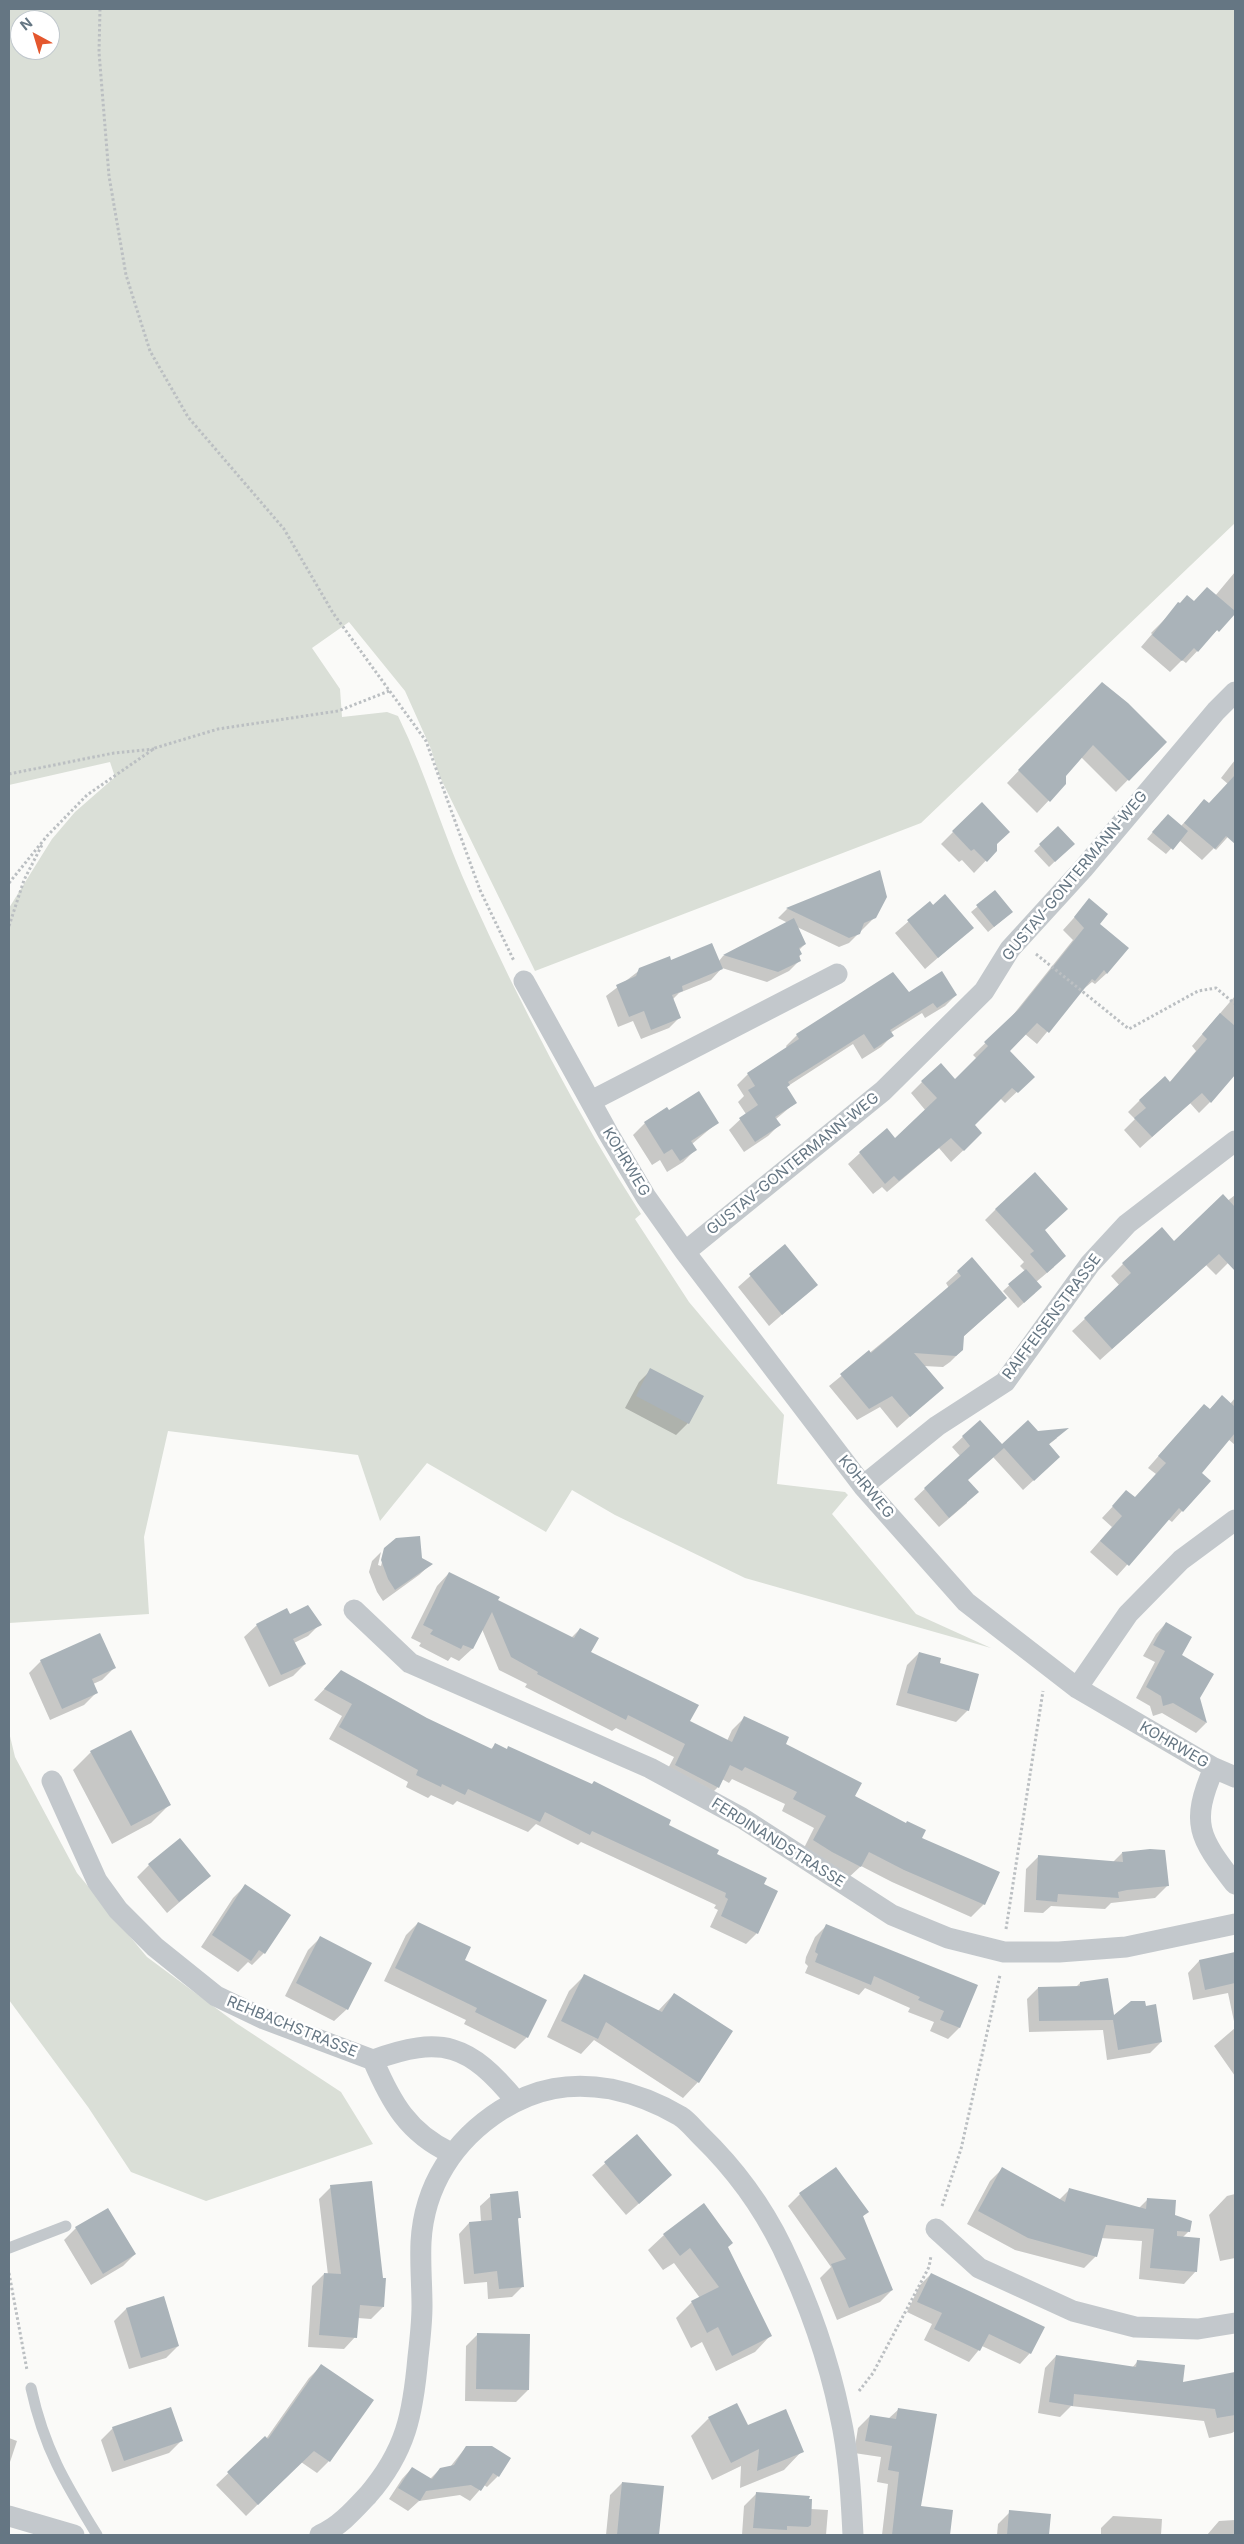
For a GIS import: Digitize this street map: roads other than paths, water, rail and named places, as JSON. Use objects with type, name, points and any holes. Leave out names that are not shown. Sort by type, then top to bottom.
[{"type":"street","name":"GUSTAV-GONTERMANN-WEG","points":[[684,1252],[883,1091],[984,991],[1010,949],[1083,870],[1216,711],[1235,692]]},
{"type":"street","points":[[591,1101],[837,974]]},
{"type":"street","name":"KOHRWEG","points":[[524,981],[646,1197],[684,1252],[863,1486],[966,1602],[1046,1666],[1077,1688],[1214,1768],[1235,1777]]},
{"type":"street","name":"RAIFFEISENSTRASSE","points":[[863,1486],[937,1426],[1005,1382],[1090,1264],[1127,1224],[1235,1141]]},
{"type":"street","points":[[1077,1688],[1128,1614],[1181,1560],[1235,1520]]},
{"type":"street","name":"FERDINANDSTRASSE","points":[[354,1610],[410,1663],[650,1768],[742,1818],[892,1915],[948,1938],[1004,1952],[1059,1952],[1126,1947],[1235,1924]]},
{"type":"street","points":[[1214,1768],[1203,1795],[1199,1816],[1202,1835],[1212,1853],[1235,1884]]},
{"type":"street","name":"REHBACHSTRASSE","points":[[52,1781],[97,1881],[118,1910],[155,1947],[216,1996],[264,2019],[373,2060],[404,2049],[438,2045],[458,2052],[483,2066],[497,2078],[516,2101]]},
{"type":"street","name":"REHBACHSTRASSE","points":[[373,2060],[396,2108],[409,2124],[434,2146],[451,2153]]},
{"type":"street","points":[[320,2535],[354,2510],[381,2479],[397,2453],[412,2412],[422,2310],[421,2241],[428,2202],[436,2180],[451,2153],[483,2121],[516,2101],[555,2087],[593,2086],[636,2094],[682,2117],[717,2151],[751,2193],[779,2241],[795,2274],[822,2345],[841,2416],[849,2470],[853,2535]]},
{"type":"street","points":[[936,2229],[979,2268],[1073,2311],[1135,2327],[1198,2329],[1235,2323]]},
{"type":"street","points":[[9,2516],[74,2535]]},
{"type":"lane","points":[[9,2248],[66,2226]]},
{"type":"lane","points":[[31,2388],[46,2443],[62,2477],[96,2535]]}]
